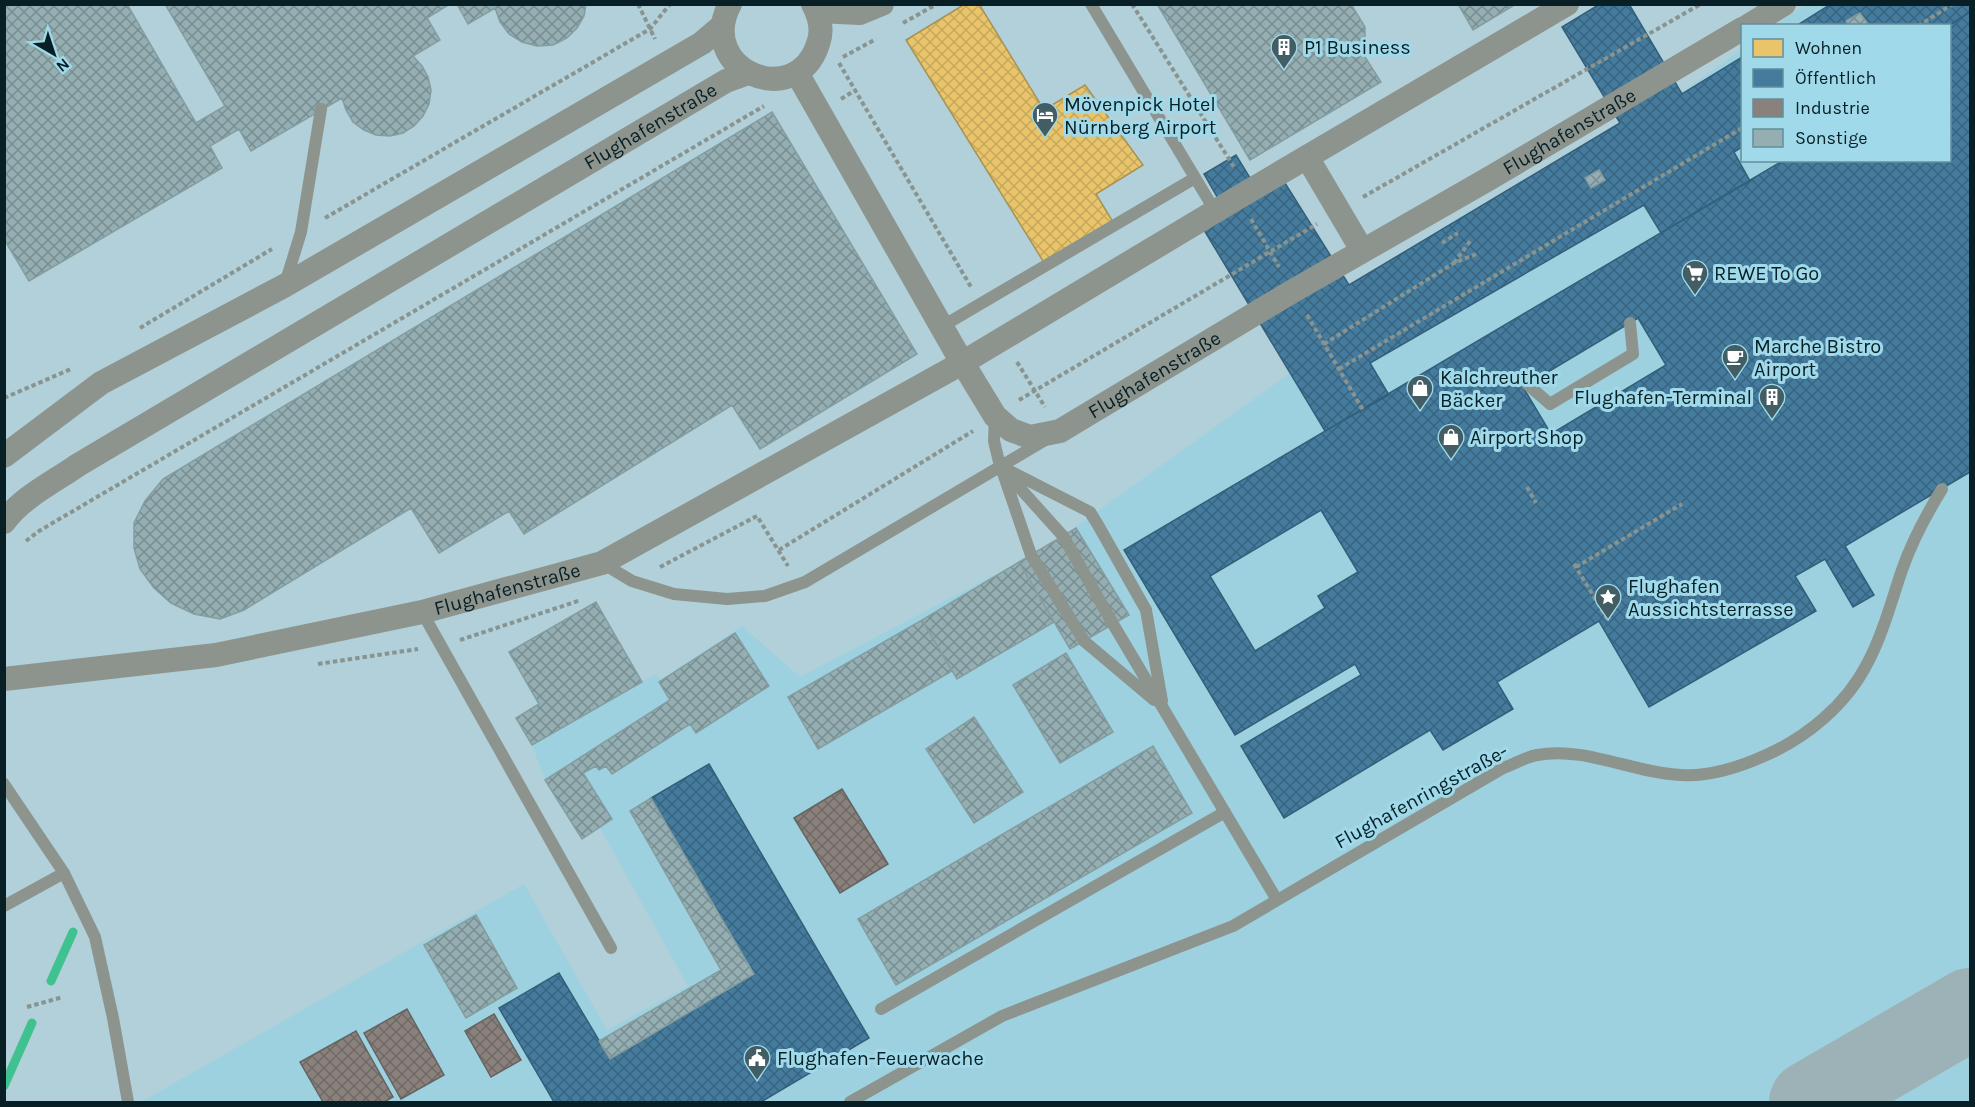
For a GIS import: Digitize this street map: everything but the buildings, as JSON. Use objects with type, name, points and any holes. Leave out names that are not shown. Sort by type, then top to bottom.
[{"type":"street","points":[[748,73],[772,80],[797,73],[808,64],[816,52],[820,39],[821,25],[815,8],[860,14],[882,4]]},
{"type":"street","name":"Flughafenstraße","points":[[4,679],[216,655],[422,612],[602,563],[962,363],[1215,211],[1568,4]]},
{"type":"street","points":[[1751,24],[1784,4]]},
{"type":"street","name":"Flughafenstraße","points":[[726,15],[723,40],[736,64],[748,73]]},
{"type":"street","name":"Flughafenstraße","points":[[4,456],[101,383],[284,286],[702,43],[726,15]]},
{"type":"street","name":"Flughafenstraße","points":[[797,73],[941,327],[995,417],[1011,430],[1030,437],[1060,431],[1362,250],[1490,178],[1741,30]]},
{"type":"street","name":"Flughafenstraße","points":[[4,522],[10,514],[34,495],[78,465],[726,81],[748,73]]},
{"type":"street","points":[[1307,157],[1362,250]]},
{"type":"street","name":"Flughafenstraße","points":[[4,438],[42,429]]},
{"type":"lane","points":[[1091,4],[1215,211]]},
{"type":"lane","points":[[284,286],[301,232],[321,110]]},
{"type":"lane","points":[[941,327],[1195,178]]},
{"type":"lane","points":[[1527,384],[1550,404],[1634,354],[1630,323]]},
{"type":"lane","points":[[995,417],[994,441],[1000,466],[1031,555],[1084,641],[1163,708]]},
{"type":"lane","points":[[602,563],[632,581],[674,594],[727,599],[765,596],[799,584],[1060,431]]},
{"type":"lane","points":[[1000,466],[1090,512],[1146,610],[1163,708]]},
{"type":"lane","points":[[1000,466],[1063,536],[1277,900]]},
{"type":"lane","name":"Flughafenringstraße-","points":[[850,1102],[1002,1016],[1233,926],[1503,768],[1537,755],[1571,754],[1637,769],[1682,776],[1711,773],[1752,762],[1787,746],[1839,705],[1867,666],[1887,620],[1902,570],[1923,519],[1942,489]]},
{"type":"lane","points":[[422,612],[611,948]]},
{"type":"lane","points":[[4,784],[64,873],[95,937],[129,1102]]},
{"type":"lane","points":[[881,1009],[1225,812]]},
{"type":"lane","points":[[4,906],[64,873]]},
{"type":"path","points":[[639,4],[650,29]]},
{"type":"path","points":[[137,330],[650,29],[670,4]]},
{"type":"path","points":[[779,550],[995,417],[1034,390],[1339,211],[1701,4]]},
{"type":"path","points":[[1921,24],[1953,4]]},
{"type":"path","points":[[837,60],[981,304]]},
{"type":"path","points":[[819,111],[854,91]]},
{"type":"path","points":[[26,542],[60,518],[769,103]]},
{"type":"path","points":[[1339,369],[1741,129]]},
{"type":"path","points":[[1442,243],[1458,233]]},
{"type":"path","points":[[1454,263],[1471,240]]},
{"type":"path","points":[[1324,344],[1454,263],[1479,253]]},
{"type":"path","points":[[1003,339],[1060,431]]},
{"type":"path","points":[[4,398],[76,367]]},
{"type":"path","points":[[1527,487],[1536,503]]},
{"type":"path","points":[[1608,620],[1575,566],[1682,504]]},
{"type":"path","points":[[632,581],[757,516],[799,584]]},
{"type":"path","points":[[27,1007],[63,998]]},
{"type":"shaded area","points":[[1805,5],[1970,5],[1970,1102],[141,1102],[524,884],[607,1030],[688,986],[600,828],[582,839],[545,780],[532,745],[516,718],[538,706],[509,652],[596,602],[642,681],[656,674],[660,680],[742,626],[800,677],[1019,562],[1063,536],[1741,50],[1741,162],[1951,162],[1951,24],[1776,24]]},
{"type":"waterway","points":[[51,981],[73,932]]},
{"type":"waterway","points":[[4,1086],[32,1023]]},
{"type":"taxiway","points":[[1810,1102],[1970,1009]]},
{"type":"place","name":"P1 Business","points":[[1284,70]]},
{"type":"place","name":"Mövenpick Hotel Nürnberg Airport","points":[[1045,138]]},
{"type":"place","name":"REWE To Go","points":[[1695,296]]},
{"type":"place","name":"Marche Bistro Airport","points":[[1735,380]]},
{"type":"place","name":"Kalchreuther Bäcker","points":[[1420,411]]},
{"type":"place","name":"Flughafen-Terminal","points":[[1772,420]]},
{"type":"place","name":"Airport Shop","points":[[1451,460]]},
{"type":"place","name":"Flughafen Aussichtsterrasse","points":[[1608,620]]},
{"type":"place","name":"Flughafen-Feuerwache","points":[[757,1081]]}]
